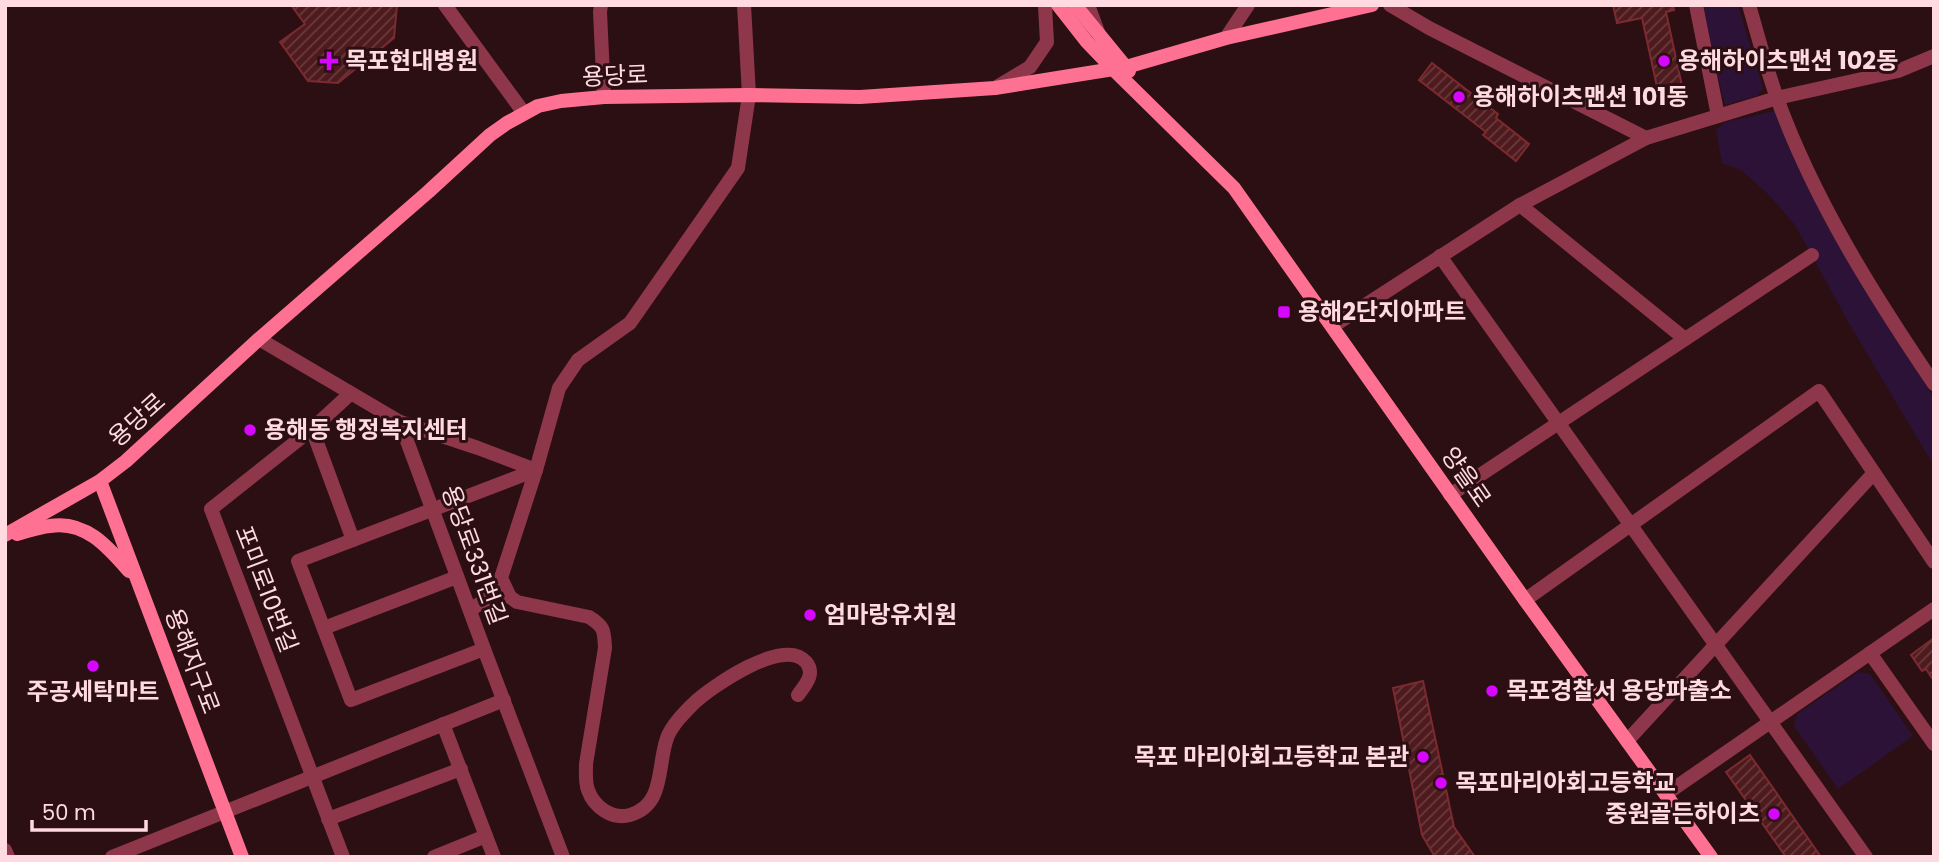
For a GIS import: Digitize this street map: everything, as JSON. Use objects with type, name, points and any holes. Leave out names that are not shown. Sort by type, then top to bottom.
[{"type":"street","points":[[445,5],[524,113]]},
{"type":"street","points":[[601,5],[604,97]]},
{"type":"street","points":[[744,5],[749,95],[738,168],[630,323],[578,360],[559,387],[536,470],[501,578],[510,597],[517,602],[589,617],[599,623],[604,632],[605,648],[586,764],[586,780],[591,796],[611,815],[626,816],[643,810],[648,805],[658,787],[666,743],[674,725],[693,704],[723,681],[759,662],[776,656],[794,655],[806,662],[810,671],[810,679],[798,695]]},
{"type":"street","name":"양을로","points":[[1058,5],[1094,40],[1175,130],[1234,188],[1525,600],[1712,857]]},
{"type":"street","name":"양을로","points":[[1075,5],[1094,40]]},
{"type":"street","points":[[1088,5],[1094,40]]},
{"type":"street","points":[[1226,38],[1248,5]]},
{"type":"street","name":"용당로","points":[[5,536],[100,481],[126,461],[259,339],[490,135],[538,106],[604,97],[860,97],[995,88],[1119,68],[1226,38],[1372,5]]},
{"type":"street","points":[[1390,5],[1429,28],[1646,138]]},
{"type":"street","points":[[1696,5],[1718,116]]},
{"type":"street","points":[[1749,5],[1777,98],[1819,194],[1877,299],[1934,384]]},
{"type":"street","points":[[1044,6],[1094,40]]},
{"type":"street","points":[[995,88],[1030,67],[1046,42],[1044,6]]},
{"type":"street","points":[[1333,327],[1520,205],[1646,138],[1777,98],[1898,71],[1934,56]]},
{"type":"street","points":[[1520,205],[1685,339]]},
{"type":"street","points":[[1450,495],[1812,255]]},
{"type":"street","points":[[1440,256],[1866,857]]},
{"type":"street","points":[[259,339],[400,422],[536,470]]},
{"type":"street","points":[[1525,600],[1819,391],[1934,562]]},
{"type":"street","name":"포미로10번길","points":[[312,776],[211,509],[312,429],[351,394]]},
{"type":"street","name":"용당로331번길","points":[[400,422],[564,857]]},
{"type":"street","points":[[312,429],[353,540]]},
{"type":"street","points":[[484,649],[351,700],[298,561],[536,470]]},
{"type":"street","points":[[1627,741],[1873,474]]},
{"type":"street","name":"용해지구로","points":[[100,481],[242,857]]},
{"type":"street","points":[[5,536],[51,525],[78,527],[110,549],[136,579]]},
{"type":"street","points":[[324,628],[457,577]]},
{"type":"street","points":[[470,610],[505,588]]},
{"type":"street","points":[[1666,794],[1934,609]]},
{"type":"street","points":[[1870,653],[1934,744]]},
{"type":"street","points":[[112,857],[504,699]]},
{"type":"street","points":[[443,724],[494,857]]},
{"type":"street","points":[[328,819],[461,769]]},
{"type":"street","points":[[312,776],[343,857]]},
{"type":"street","points":[[434,857],[486,836]]},
{"type":"street","points":[[5,850],[8,857]]},
{"type":"shaded area","points":[[1701,5],[1738,5],[1763,88],[1757,96],[1725,105]]},
{"type":"shaded area","points":[[1775,111],[1868,293],[1934,398],[1934,466],[1850,325],[1795,225],[1770,196],[1741,170],[1722,163],[1716,130],[1725,122]]},
{"type":"shaded area","points":[[1858,672],[1870,674],[1913,736],[1838,789],[1794,726],[1797,714]]},
{"type":"building","name":"목포현대병원","points":[[291,5],[397,5],[394,38],[338,83],[308,81],[280,42],[305,24]]},
{"type":"building","name":"용해하이츠맨션 102동","points":[[1613,5],[1673,5],[1674,10],[1666,12],[1685,100],[1661,105],[1642,18],[1617,23]]},
{"type":"building","name":"용해하이츠맨션 101동","points":[[1432,63],[1498,114],[1496,118],[1529,144],[1516,161],[1483,135],[1486,132],[1419,80]]},
{"type":"building","points":[[1934,638],[1934,681],[1926,669],[1922,671],[1911,655]]},
{"type":"building","name":"목포 마리아회고등학교 본관","points":[[1423,681],[1454,827],[1475,857],[1435,857],[1422,835],[1393,688]]},
{"type":"building","name":"중원골든하이츠","points":[[1750,755],[1821,857],[1786,857],[1726,772]]},
{"type":"place","name":"목포현대병원","points":[[329,61]]},
{"type":"place","name":"용해하이츠맨션 102동","points":[[1664,61]]},
{"type":"place","name":"용해하이츠맨션 101동","points":[[1459,97]]},
{"type":"place","name":"용해2단지아파트","points":[[1284,312]]},
{"type":"place","name":"용해동 행정복지센터","points":[[250,430]]},
{"type":"place","name":"엄마랑유치원","points":[[810,615]]},
{"type":"place","name":"주공세탁마트","points":[[93,666]]},
{"type":"place","name":"목포경찰서 용당파출소","points":[[1492,691]]},
{"type":"place","name":"목포 마리아회고등학교 본관","points":[[1423,757]]},
{"type":"place","name":"목포마리아회고등학교","points":[[1441,783]]},
{"type":"place","name":"중원골든하이츠","points":[[1774,814]]}]
